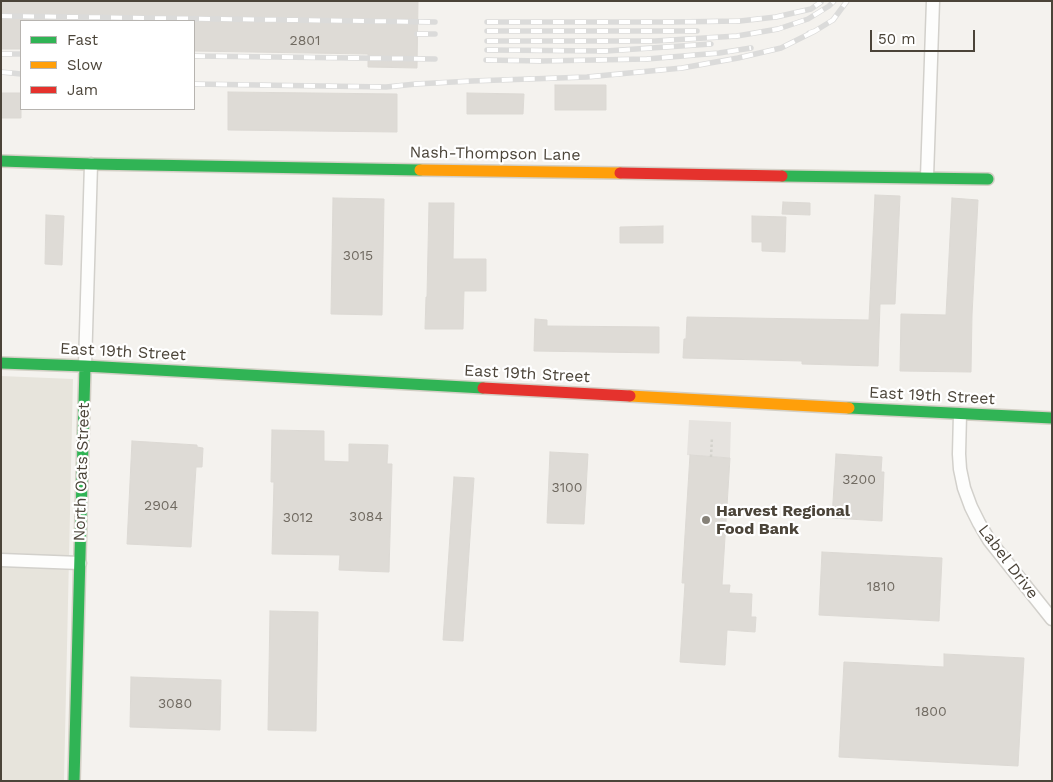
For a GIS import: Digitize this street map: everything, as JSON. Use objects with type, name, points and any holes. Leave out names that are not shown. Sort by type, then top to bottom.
[{"type":"street","points":[[927,177],[933,1]]},
{"type":"street","name":"Nash-Thompson Lane","points":[[1,161],[988,178]]},
{"type":"street","name":"North Oats Street","points":[[74,781],[90,164]]},
{"type":"street","name":"East 19th Street","points":[[1,363],[1052,418]]},
{"type":"street","name":"Label Drive","points":[[960,414],[960,469],[971,507],[989,540],[1052,619]]},
{"type":"street","points":[[1,560],[80,563]]},
{"type":"path","points":[[711,457],[712,437]]},
{"type":"shaded area","points":[[1,376],[73,379],[64,781],[1,781]]},
{"type":"shaded area","points":[[689,420],[731,422],[730,458],[687,455]]},
{"type":"building","points":[[1,1],[418,1],[417,68],[368,67],[368,54],[195,51],[195,20],[20,20],[20,49],[1,49]]},
{"type":"building","points":[[555,85],[606,85],[606,110],[555,110]]},
{"type":"building","points":[[228,92],[397,94],[397,132],[228,130]]},
{"type":"building","points":[[1,93],[20,93],[21,118],[1,118]]},
{"type":"building","points":[[467,93],[524,94],[523,114],[467,114]]},
{"type":"building","points":[[875,195],[900,196],[895,304],[880,304],[878,366],[802,364],[802,361],[683,358],[687,317],[869,320]]},
{"type":"building","points":[[333,198],[384,199],[382,315],[331,314]]},
{"type":"building","points":[[952,198],[978,200],[971,372],[900,371],[901,314],[946,315]]},
{"type":"building","points":[[783,202],[810,203],[810,215],[782,214]]},
{"type":"building","points":[[429,203],[454,203],[453,259],[486,259],[486,291],[464,291],[463,329],[425,329]]},
{"type":"building","points":[[46,215],[64,216],[62,265],[45,264]]},
{"type":"building","points":[[752,216],[786,217],[785,252],[762,251],[762,242],[752,242]]},
{"type":"building","points":[[663,226],[663,243],[620,243],[620,227]]},
{"type":"building","points":[[535,319],[547,320],[547,326],[659,327],[659,353],[534,351]]},
{"type":"building","points":[[272,430],[324,431],[324,461],[349,462],[349,444],[388,445],[387,464],[392,464],[389,572],[339,570],[340,555],[272,554],[274,482],[271,482]]},
{"type":"building","points":[[132,441],[197,445],[197,447],[203,448],[202,467],[196,467],[191,547],[127,544]]},
{"type":"building","points":[[550,452],[588,454],[584,524],[547,523]]},
{"type":"building","points":[[836,454],[882,457],[881,472],[884,472],[882,521],[832,518]]},
{"type":"building","name":"Harvest Regional Food Bank","points":[[690,455],[730,458],[722,585],[730,585],[729,593],[752,594],[751,617],[756,617],[755,632],[727,630],[725,665],[680,662],[685,583],[682,583]]},
{"type":"building","points":[[454,477],[474,478],[463,641],[443,640]]},
{"type":"building","points":[[822,552],[942,558],[939,621],[819,615]]},
{"type":"building","points":[[270,611],[318,612],[316,731],[268,730]]},
{"type":"building","points":[[944,654],[1024,658],[1018,766],[839,757],[844,662],[944,667]]},
{"type":"building","points":[[131,677],[221,680],[220,730],[130,727]]},
{"type":"railway","points":[[487,41],[655,41],[737,36],[778,29],[808,19],[834,1]]},
{"type":"railway","points":[[809,33],[833,20],[847,1]]},
{"type":"railway","points":[[487,22],[740,21],[776,17],[811,9],[821,2]]},
{"type":"railway","points":[[1,16],[435,22]]},
{"type":"railway","points":[[487,31],[697,31]]},
{"type":"railway","points":[[195,84],[386,87],[472,81],[587,77],[682,68],[738,58],[781,48],[815,31]]},
{"type":"railway","points":[[417,34],[435,34]]},
{"type":"railway","points":[[487,50],[606,51],[711,44]]},
{"type":"railway","points":[[486,60],[647,59],[719,53],[751,48]]},
{"type":"railway","points":[[1,54],[20,54]]},
{"type":"railway","points":[[195,56],[435,59]]},
{"type":"railway","points":[[1,72],[20,74]]},
{"type":"traffic: fast","points":[[1,161],[420,170]]},
{"type":"traffic: fast","points":[[782,176],[988,179]]},
{"type":"traffic: fast","points":[[1,363],[483,388]]},
{"type":"traffic: fast","points":[[74,781],[85,366]]},
{"type":"traffic: fast","points":[[849,408],[1052,418]]},
{"type":"traffic: slow","points":[[420,170],[620,173]]},
{"type":"traffic: slow","points":[[630,396],[849,408]]},
{"type":"traffic: jam","points":[[620,173],[782,176]]},
{"type":"traffic: jam","points":[[483,388],[630,396]]},
{"type":"place","name":"Harvest Regional Food Bank","points":[[706,520]]}]
